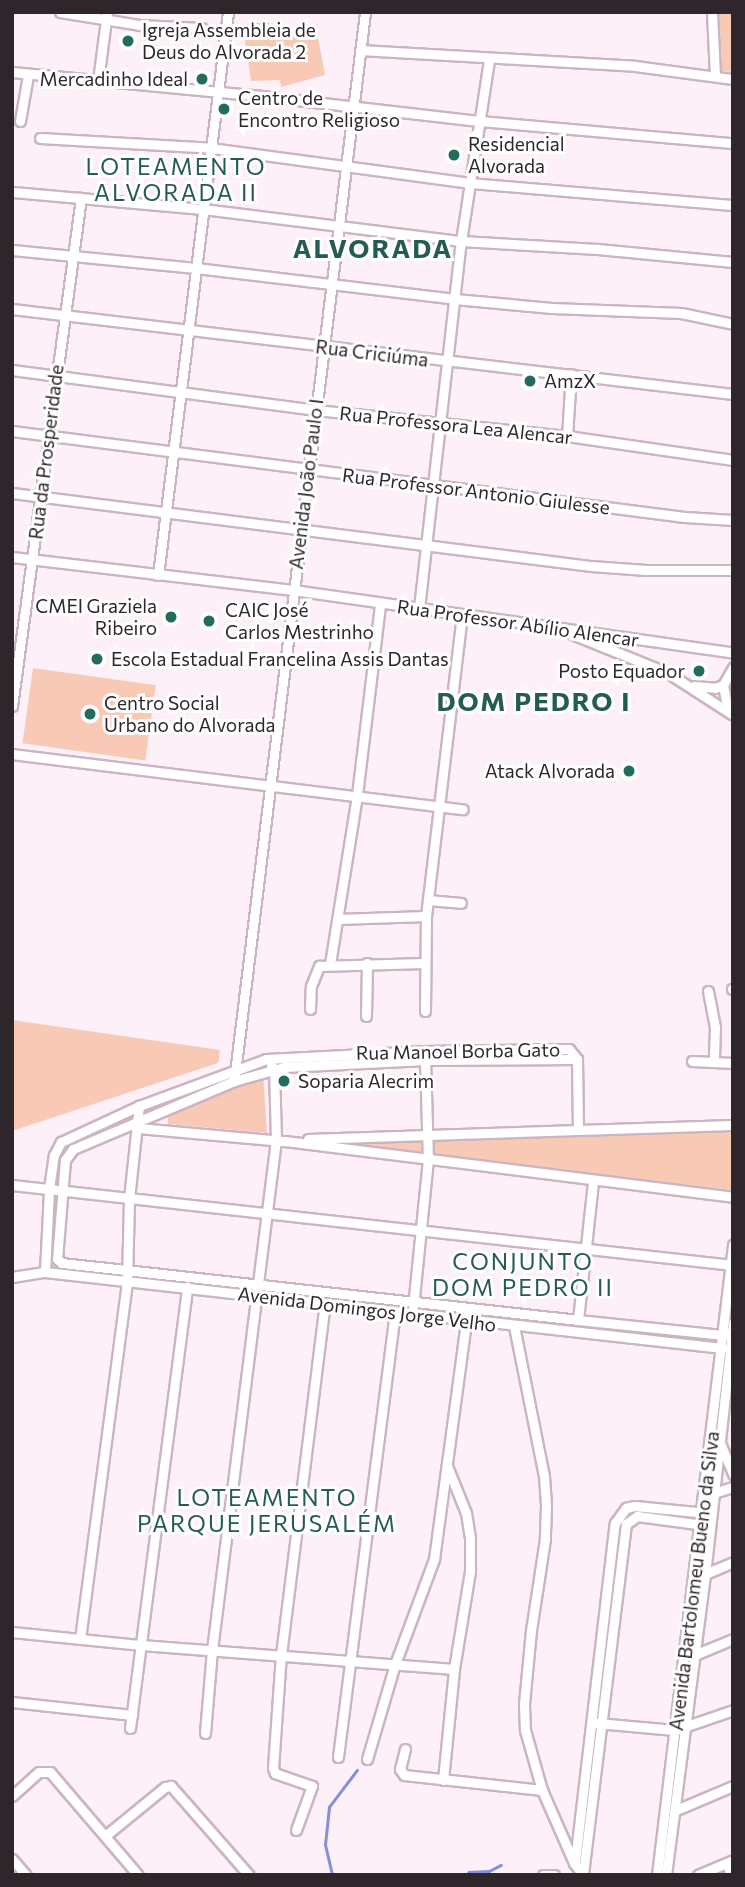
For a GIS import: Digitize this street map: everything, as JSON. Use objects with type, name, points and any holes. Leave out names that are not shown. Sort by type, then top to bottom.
[{"type":"street","points":[[60,12],[202,28]]},
{"type":"street","points":[[158,575],[228,12]]},
{"type":"street","name":"Avenida João Paulo I","points":[[234,1081],[365,12]]},
{"type":"street","points":[[712,12],[715,76]]},
{"type":"street","points":[[99,81],[106,16]]},
{"type":"street","points":[[226,33],[265,29]]},
{"type":"street","points":[[360,50],[489,60],[635,66],[733,79]]},
{"type":"street","points":[[419,608],[436,485],[461,242],[489,60]]},
{"type":"street","points":[[12,72],[479,121],[733,143]]},
{"type":"street","points":[[20,121],[27,75]]},
{"type":"street","points":[[40,138],[211,148],[470,183],[733,205]]},
{"type":"street","points":[[12,192],[203,209],[461,242],[644,252],[733,262]]},
{"type":"street","name":"Rua da Prosperidade","points":[[12,703],[17,644],[33,559],[55,376],[81,198]]},
{"type":"street","points":[[12,250],[196,268],[456,299],[552,308],[681,313],[733,324]]},
{"type":"street","name":"Rua Criciúma","points":[[12,309],[733,394]]},
{"type":"street","name":"Rua Professora Lea Alencar","points":[[12,370],[316,410],[567,436],[733,460]]},
{"type":"street","points":[[567,436],[571,374]]},
{"type":"street","name":"Rua Professor Antonio Giulesse","points":[[12,431],[685,517],[733,520]]},
{"type":"street","points":[[12,493],[646,570],[733,570]]},
{"type":"street","name":"Rua Professor Abílio Alencar","points":[[12,556],[293,590],[729,652]]},
{"type":"street","points":[[330,964],[357,795],[380,604]]},
{"type":"street","points":[[425,1011],[426,916],[461,615]]},
{"type":"street","points":[[557,628],[630,656],[692,686],[730,713]]},
{"type":"street","points":[[630,656],[630,647],[637,639]]},
{"type":"street","points":[[692,686],[715,688],[723,685],[733,668],[729,652]]},
{"type":"street","points":[[723,685],[730,713]]},
{"type":"street","points":[[12,754],[464,809]]},
{"type":"street","points":[[428,900],[461,903]]},
{"type":"street","points":[[338,919],[426,916]]},
{"type":"street","points":[[366,1016],[367,963]]},
{"type":"street","points":[[310,1009],[315,973],[319,966],[424,963]]},
{"type":"street","points":[[708,991],[715,1027],[714,1061]]},
{"type":"street","points":[[412,1315],[428,1160],[425,1056]]},
{"type":"street","name":"Rua Manoel Borba Gato","points":[[57,1259],[65,1160],[73,1149],[138,1124],[234,1081],[274,1069],[425,1056]]},
{"type":"street","name":"Rua Manoel Borba Gato","points":[[45,1272],[49,1189],[54,1155],[61,1142],[166,1095],[266,1059],[425,1056],[577,1059],[578,1129]]},
{"type":"street","points":[[205,1733],[212,1650],[257,1296],[281,1140],[274,1069],[266,1059]]},
{"type":"street","points":[[692,1061],[733,1063]]},
{"type":"street","points":[[163,1130],[162,1111],[166,1095]]},
{"type":"street","points":[[80,1639],[127,1281],[125,1270],[129,1199],[139,1106]]},
{"type":"street","points":[[138,1124],[163,1130],[281,1140],[733,1197]]},
{"type":"street","points":[[281,1140],[428,1133],[733,1125]]},
{"type":"street","points":[[578,1321],[593,1181]]},
{"type":"street","points":[[12,1185],[732,1265]]},
{"type":"street","name":"Avenida Bartolomeu Bueno da Silva","points":[[707,1513],[714,1493],[716,1442],[723,1418],[733,1245]]},
{"type":"street","name":"Avenida Domingos Jorge Velho","points":[[57,1259],[62,1263],[578,1321],[730,1330]]},
{"type":"street","name":"Avenida Domingos Jorge Velho","points":[[12,1277],[45,1272],[467,1321],[729,1345]]},
{"type":"street","points":[[130,1728],[187,1287]]},
{"type":"street","points":[[296,1830],[312,1789],[308,1783],[273,1771],[281,1655],[325,1304]]},
{"type":"street","points":[[367,1759],[395,1664],[434,1559],[469,1308]]},
{"type":"street","points":[[338,1757],[395,1313]]},
{"type":"street","points":[[514,1326],[544,1476],[546,1505],[524,1704],[530,1757],[574,1863],[583,1875]]},
{"type":"street","name":"Avenida Bartolomeu Bueno da Silva","points":[[666,1875],[676,1810],[684,1659],[729,1345]]},
{"type":"street","points":[[723,1418],[733,1413]]},
{"type":"street","points":[[716,1442],[733,1474]]},
{"type":"street","points":[[443,1780],[454,1669],[470,1571],[470,1538],[466,1513],[446,1464]]},
{"type":"street","points":[[714,1493],[733,1488]]},
{"type":"street","points":[[613,1589],[615,1523],[626,1508],[635,1506],[707,1513]]},
{"type":"street","points":[[615,1523],[626,1524],[637,1516],[705,1525]]},
{"type":"street","points":[[583,1875],[613,1589],[626,1524]]},
{"type":"street","name":"Avenida Bartolomeu Bueno da Silva","points":[[657,1875],[680,1730],[695,1656],[705,1574],[705,1525]]},
{"type":"street","points":[[705,1574],[733,1562]]},
{"type":"street","points":[[12,1632],[141,1645],[454,1669]]},
{"type":"street","points":[[684,1659],[733,1639]]},
{"type":"street","points":[[12,1702],[132,1715]]},
{"type":"street","points":[[597,1723],[680,1730],[733,1710]]},
{"type":"street","points":[[574,1863],[597,1723]]},
{"type":"street","points":[[405,1749],[400,1769],[404,1774],[542,1790]]},
{"type":"street","points":[[12,1796],[40,1772],[47,1771],[138,1875]]},
{"type":"street","points":[[676,1810],[733,1786]]},
{"type":"street","points":[[105,1836],[165,1787],[174,1788],[249,1875]]},
{"type":"street","points":[[12,1859],[26,1875]]},
{"type":"street","points":[[698,1875],[730,1862],[731,1875]]},
{"type":"street","points":[[542,1875],[554,1875]]},
{"type":"shaded area","points":[[719,12],[733,12],[733,72],[722,71]]},
{"type":"shaded area","points":[[316,27],[325,75],[281,87],[280,80],[251,81],[244,34]]},
{"type":"shaded area","name":"Centro Social Urbano do Alvorada","points":[[33,668],[156,685],[145,761],[22,743]]},
{"type":"shaded area","points":[[12,1020],[220,1050],[218,1063],[12,1131]]},
{"type":"shaded area","points":[[263,1071],[267,1133],[168,1124],[168,1109]]},
{"type":"shaded area","points":[[733,1130],[733,1190],[328,1146],[428,1137]]},
{"type":"waterway","points":[[332,1875],[325,1845],[329,1807],[357,1770]]},
{"type":"waterway","points":[[466,1875],[469,1872],[489,1871],[501,1865]]},
{"type":"place","name":"Igreja Assembleia de Deus do Alvorada 2","points":[[128,41]]},
{"type":"place","name":"Mercadinho Ideal","points":[[202,79]]},
{"type":"place","name":"Centro de Encontro Religioso","points":[[224,109]]},
{"type":"place","name":"Residencial Alvorada","points":[[454,155]]},
{"type":"place","name":"AmzX","points":[[530,381]]},
{"type":"place","name":"CMEI Graziela Ribeiro","points":[[171,617]]},
{"type":"place","name":"CAIC José Carlos Mestrinho","points":[[209,621]]},
{"type":"place","name":"Escola Estadual Francelina Assis Dantas","points":[[97,659]]},
{"type":"place","name":"Posto Equador","points":[[699,671]]},
{"type":"place","name":"Centro Social Urbano do Alvorada","points":[[90,714]]},
{"type":"place","name":"Atack Alvorada","points":[[629,771]]},
{"type":"place","name":"Soparia Alecrim","points":[[284,1081]]},
{"type":"district","name":"LOTEAMENTO ALVORADA II","points":[[176,179]]},
{"type":"district","name":"ALVORADA","points":[[373,248]]},
{"type":"district","name":"DOM PEDRO I","points":[[534,701]]},
{"type":"district","name":"CONJUNTO DOM PEDRO II","points":[[523,1274]]},
{"type":"district","name":"LOTEAMENTO PARQUE JERUSALÉM","points":[[267,1510]]}]
